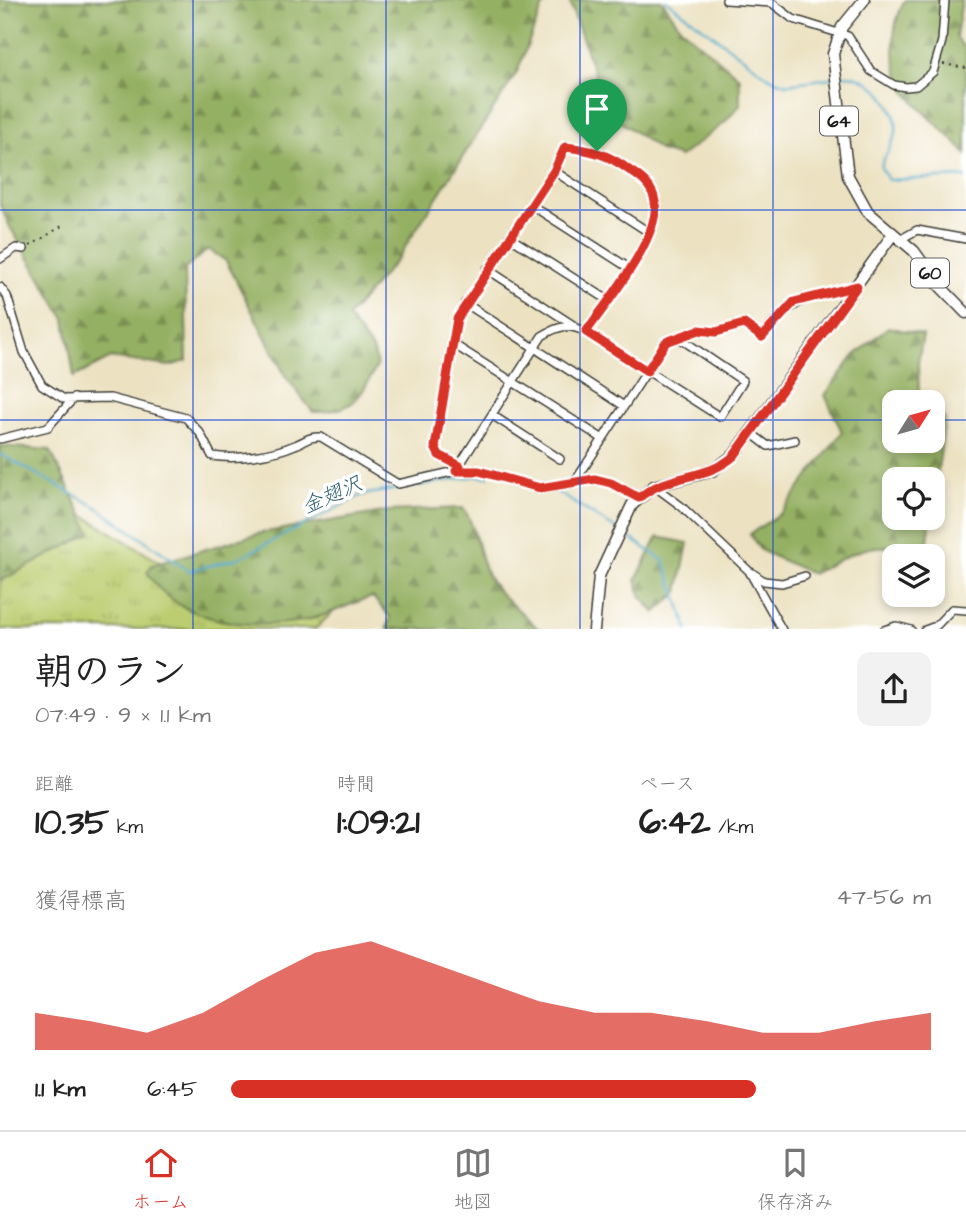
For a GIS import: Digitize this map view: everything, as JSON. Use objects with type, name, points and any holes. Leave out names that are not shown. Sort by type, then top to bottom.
[{"type":"main road","name":"64","points":[[864,0],[839,33],[834,49],[833,69],[848,176],[863,206],[897,237]]},
{"type":"main road","points":[[594,629],[599,576],[639,498],[654,486],[712,471],[734,456],[857,286],[897,237]]},
{"type":"main road","name":"60","points":[[897,237],[966,313]]},
{"type":"street","points":[[726,0],[772,3],[793,19],[848,36],[871,71],[894,85],[916,86],[927,79],[937,63],[943,41],[945,0]]},
{"type":"street","points":[[458,468],[439,455],[435,447],[457,319],[487,269],[554,171],[565,147],[597,151],[610,156],[650,187],[656,210],[650,233],[586,332]]},
{"type":"street","points":[[554,171],[650,233]]},
{"type":"street","points":[[531,205],[629,268]]},
{"type":"street","points":[[897,237],[916,230],[966,239]]},
{"type":"street","points":[[509,237],[608,300]]},
{"type":"street","points":[[0,259],[16,248],[24,249]]},
{"type":"street","points":[[487,269],[720,417],[743,381],[678,337]]},
{"type":"street","points":[[576,480],[666,342],[699,330],[716,332],[744,324],[762,337],[794,302],[857,286]]},
{"type":"street","points":[[0,287],[6,296],[24,352],[42,385],[64,399],[110,398],[186,418],[200,433],[212,456],[250,455],[294,446],[311,436],[321,437],[398,484],[458,468],[540,488],[595,479],[611,483],[639,498]]},
{"type":"street","points":[[465,303],[624,406]]},
{"type":"street","points":[[458,468],[542,336],[573,325]]},
{"type":"street","points":[[453,344],[603,439]]},
{"type":"street","points":[[0,439],[48,427],[75,397]]},
{"type":"street","points":[[492,415],[560,459]]},
{"type":"street","points":[[751,433],[768,446],[795,440]]},
{"type":"street","points":[[654,486],[681,506],[749,571],[764,581],[782,583],[797,581],[805,576]]},
{"type":"street","points":[[749,571],[782,629]]},
{"type":"street","points":[[925,629],[936,626],[952,609],[966,610]]},
{"type":"street","points":[[884,629],[896,626],[911,629]]},
{"type":"path","points":[[937,63],[966,68]]},
{"type":"path","points":[[24,249],[62,226]]},
{"type":"green space","points":[[0,0],[552,0],[543,6],[517,72],[398,258],[348,317],[374,352],[377,366],[365,387],[347,406],[313,412],[286,377],[226,261],[208,249],[185,269],[187,361],[169,366],[111,358],[74,377],[65,319],[10,227],[0,205]]},
{"type":"green space","points":[[569,0],[662,0],[681,28],[740,78],[740,105],[724,123],[680,157],[661,151],[607,112]]},
{"type":"green space","points":[[905,0],[962,0],[956,37],[966,50],[966,154],[910,97],[900,79],[894,57],[894,33]]},
{"type":"green space","points":[[888,327],[923,335],[918,363],[919,390],[882,390],[882,453],[940,453],[938,467],[882,467],[882,530],[929,530],[928,541],[919,544],[882,544],[882,547],[861,550],[844,557],[812,574],[760,550],[750,534],[781,513],[842,432],[825,395],[854,356]]},
{"type":"green space","points":[[0,446],[50,450],[91,533],[0,581]]},
{"type":"green space","points":[[0,485],[65,504],[192,582],[365,582],[315,629],[0,629]]},
{"type":"green space","points":[[463,508],[488,576],[505,598],[538,629],[387,629],[390,617],[373,597],[302,621],[281,624],[237,623],[195,612],[176,602],[160,589],[147,572],[152,565],[260,533],[389,511]]},
{"type":"green space","points":[[658,537],[688,543],[678,592],[655,613],[641,596],[636,580]]},
{"type":"waterway","points":[[666,0],[770,78],[787,84],[831,78]]},
{"type":"waterway","points":[[838,76],[848,75],[869,83],[886,99],[892,110],[896,131],[881,167],[888,180],[966,177]]},
{"type":"waterway","name":"金翅沢","points":[[0,454],[95,506],[189,571],[239,558],[362,495],[476,476],[488,477]]},
{"type":"waterway","name":"金翅沢","points":[[532,482],[546,486]]},
{"type":"waterway","name":"金翅沢","points":[[552,489],[618,530]]},
{"type":"waterway","name":"金翅沢","points":[[623,533],[664,561],[688,629]]},
{"type":"route","points":[[565,147],[597,151],[610,156],[644,180],[654,196],[656,210],[650,233],[586,332],[647,371],[666,342],[678,337],[699,330],[716,332],[744,324],[762,337],[776,318],[794,302],[857,286],[734,456],[712,471],[654,486],[639,498],[611,483],[595,479],[540,488],[496,474],[456,471],[460,466],[439,455],[435,447],[457,319],[554,171],[565,147]]}]
